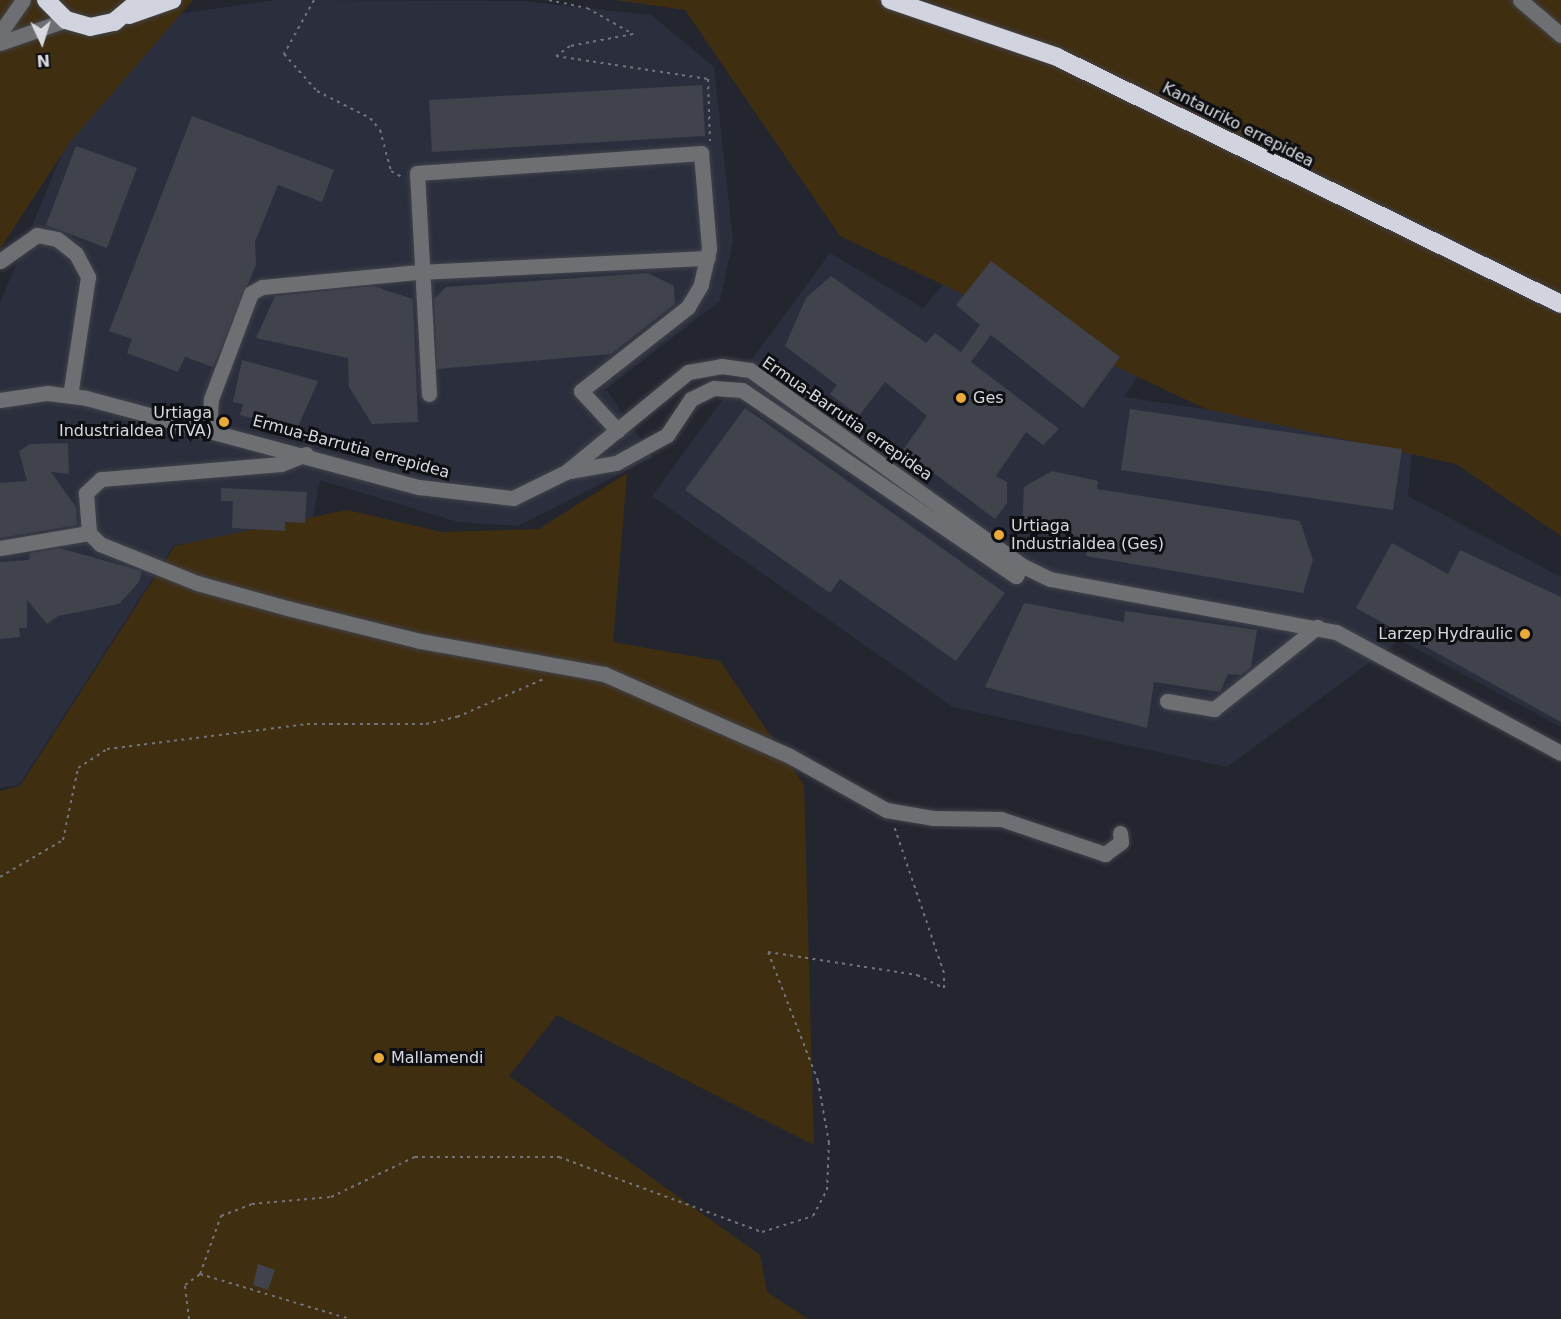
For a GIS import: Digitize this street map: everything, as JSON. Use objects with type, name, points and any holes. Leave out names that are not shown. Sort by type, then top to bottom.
[{"type":"highway","points":[[46,0],[66,20],[90,27],[171,0]]},
{"type":"highway","points":[[125,16],[140,0]]},
{"type":"highway","name":"Kantauriko errepidea","points":[[890,0],[1057,57],[1561,304]]},
{"type":"street","points":[[0,33],[23,0]]},
{"type":"street","points":[[1520,0],[1561,35]]},
{"type":"street","points":[[0,43],[66,20]]},
{"type":"street","points":[[429,394],[419,272],[417,177],[701,153],[708,258],[688,308],[581,391],[618,430]]},
{"type":"street","points":[[0,261],[37,235],[57,239],[76,254],[88,278],[70,396]]},
{"type":"street","points":[[209,428],[211,399],[251,293],[273,285],[419,272],[708,258]]},
{"type":"street","name":"Ermua-Barrutia errepidea","points":[[0,400],[70,396],[209,428],[478,497],[513,498],[566,472],[688,372],[722,366],[750,370],[1021,565],[1050,579],[1317,627],[1406,668],[1561,753]]},
{"type":"street","points":[[566,472],[616,463],[667,435],[691,399],[714,388],[742,390],[1016,576],[1021,565]]},
{"type":"street","points":[[306,454],[281,464],[101,479],[86,493],[89,534],[100,544],[197,583],[287,608],[420,641],[572,666],[612,677],[723,724],[886,810],[934,818],[1001,819],[1104,854],[1120,842],[1120,833]]},
{"type":"street","points":[[0,548],[89,534]]},
{"type":"street","points":[[1167,701],[1214,709],[1317,627]]},
{"type":"path","points":[[314,0],[284,54],[317,91],[370,118],[380,130],[391,171],[417,177]]},
{"type":"path","points":[[549,0],[587,8],[633,34],[570,46],[556,56],[708,79],[713,138],[701,153]]},
{"type":"path","points":[[0,877],[63,840],[78,768],[107,749],[307,724],[426,724],[457,717],[572,666]]},
{"type":"path","points":[[189,1319],[184,1285],[200,1274],[221,1216],[252,1204],[331,1197],[414,1157],[559,1157],[762,1232],[813,1216],[827,1190],[829,1143],[818,1081],[768,952],[917,975],[944,988],[944,973],[886,810]]},
{"type":"path","points":[[200,1274],[276,1300],[350,1319]]},
{"type":"shaded area","points":[[0,0],[193,0],[70,142],[0,249]]},
{"type":"shaded area","points":[[276,0],[522,1],[651,15],[714,67],[733,240],[720,301],[606,389],[653,457],[518,526],[458,522],[320,480],[311,527],[174,545],[19,785],[0,788],[0,303],[84,101],[157,17]]},
{"type":"shaded area","points":[[615,0],[1561,0],[1561,536],[1456,464],[1206,409],[840,236],[685,10]]},
{"type":"shaded area","points":[[983,239],[1148,361],[1124,397],[1413,440],[1408,496],[1561,577],[1561,727],[1400,640],[1227,767],[953,707],[652,496],[830,253],[923,308]]},
{"type":"shaded area","points":[[627,473],[613,642],[720,661],[804,785],[814,1145],[557,1015],[509,1076],[760,1255],[767,1292],[808,1319],[0,1319],[0,791],[20,786],[175,546],[347,510],[442,532],[539,529]]},
{"type":"building","points":[[702,85],[705,136],[432,152],[429,100]]},
{"type":"building","points":[[192,116],[334,170],[322,202],[278,185],[255,242],[256,265],[213,367],[185,357],[178,372],[127,353],[132,339],[109,331]]},
{"type":"building","points":[[76,146],[137,168],[107,248],[46,225]]},
{"type":"building","name":"Ges","points":[[991,261],[1120,357],[1083,408],[991,335],[971,362],[1059,429],[1043,445],[1026,432],[996,476],[1007,482],[1007,503],[995,519],[903,450],[927,416],[885,382],[859,416],[830,394],[837,385],[785,346],[806,298],[831,276],[926,343],[935,333],[961,352],[980,325],[956,305]]},
{"type":"building","points":[[648,273],[674,286],[675,304],[611,354],[437,369],[434,299],[446,287]]},
{"type":"building","points":[[373,286],[413,299],[418,422],[372,424],[349,387],[348,358],[256,338],[275,296]]},
{"type":"building","points":[[242,360],[318,381],[297,429],[240,415],[243,404],[233,402]]},
{"type":"building","points":[[745,408],[1005,593],[956,661],[840,579],[830,593],[685,490]]},
{"type":"building","points":[[1130,409],[1402,449],[1393,510],[1121,470]]},
{"type":"building","points":[[68,443],[69,474],[51,472],[76,507],[77,525],[0,538],[0,483],[27,481],[19,451],[30,444]]},
{"type":"building","points":[[1052,471],[1098,481],[1097,489],[1300,521],[1313,560],[1303,593],[1086,556],[1089,538],[1022,527],[1024,487]]},
{"type":"building","points":[[221,488],[307,492],[305,523],[285,522],[285,531],[232,528],[233,501],[221,501]]},
{"type":"building","points":[[1392,543],[1448,574],[1460,550],[1561,597],[1561,722],[1356,608]]},
{"type":"building","points":[[59,548],[142,571],[139,582],[119,604],[58,616],[47,624],[27,600],[27,628],[19,628],[20,637],[0,639],[0,562],[29,560],[30,553]]},
{"type":"building","points":[[1024,603],[1124,622],[1125,611],[1257,630],[1251,667],[1241,675],[1228,674],[1220,692],[1154,682],[1147,728],[985,687]]},
{"type":"building","points":[[258,1264],[275,1270],[268,1290],[253,1285]]},
{"type":"place","name":"Ges","points":[[961,398]]},
{"type":"place","name":"Urtiaga Industrialdea (TVA)","points":[[224,422]]},
{"type":"place","name":"Urtiaga Industrialdea (Ges)","points":[[999,535]]},
{"type":"place","name":"Larzep Hydraulic","points":[[1525,634]]},
{"type":"place","name":"Mallamendi","points":[[379,1058]]}]
